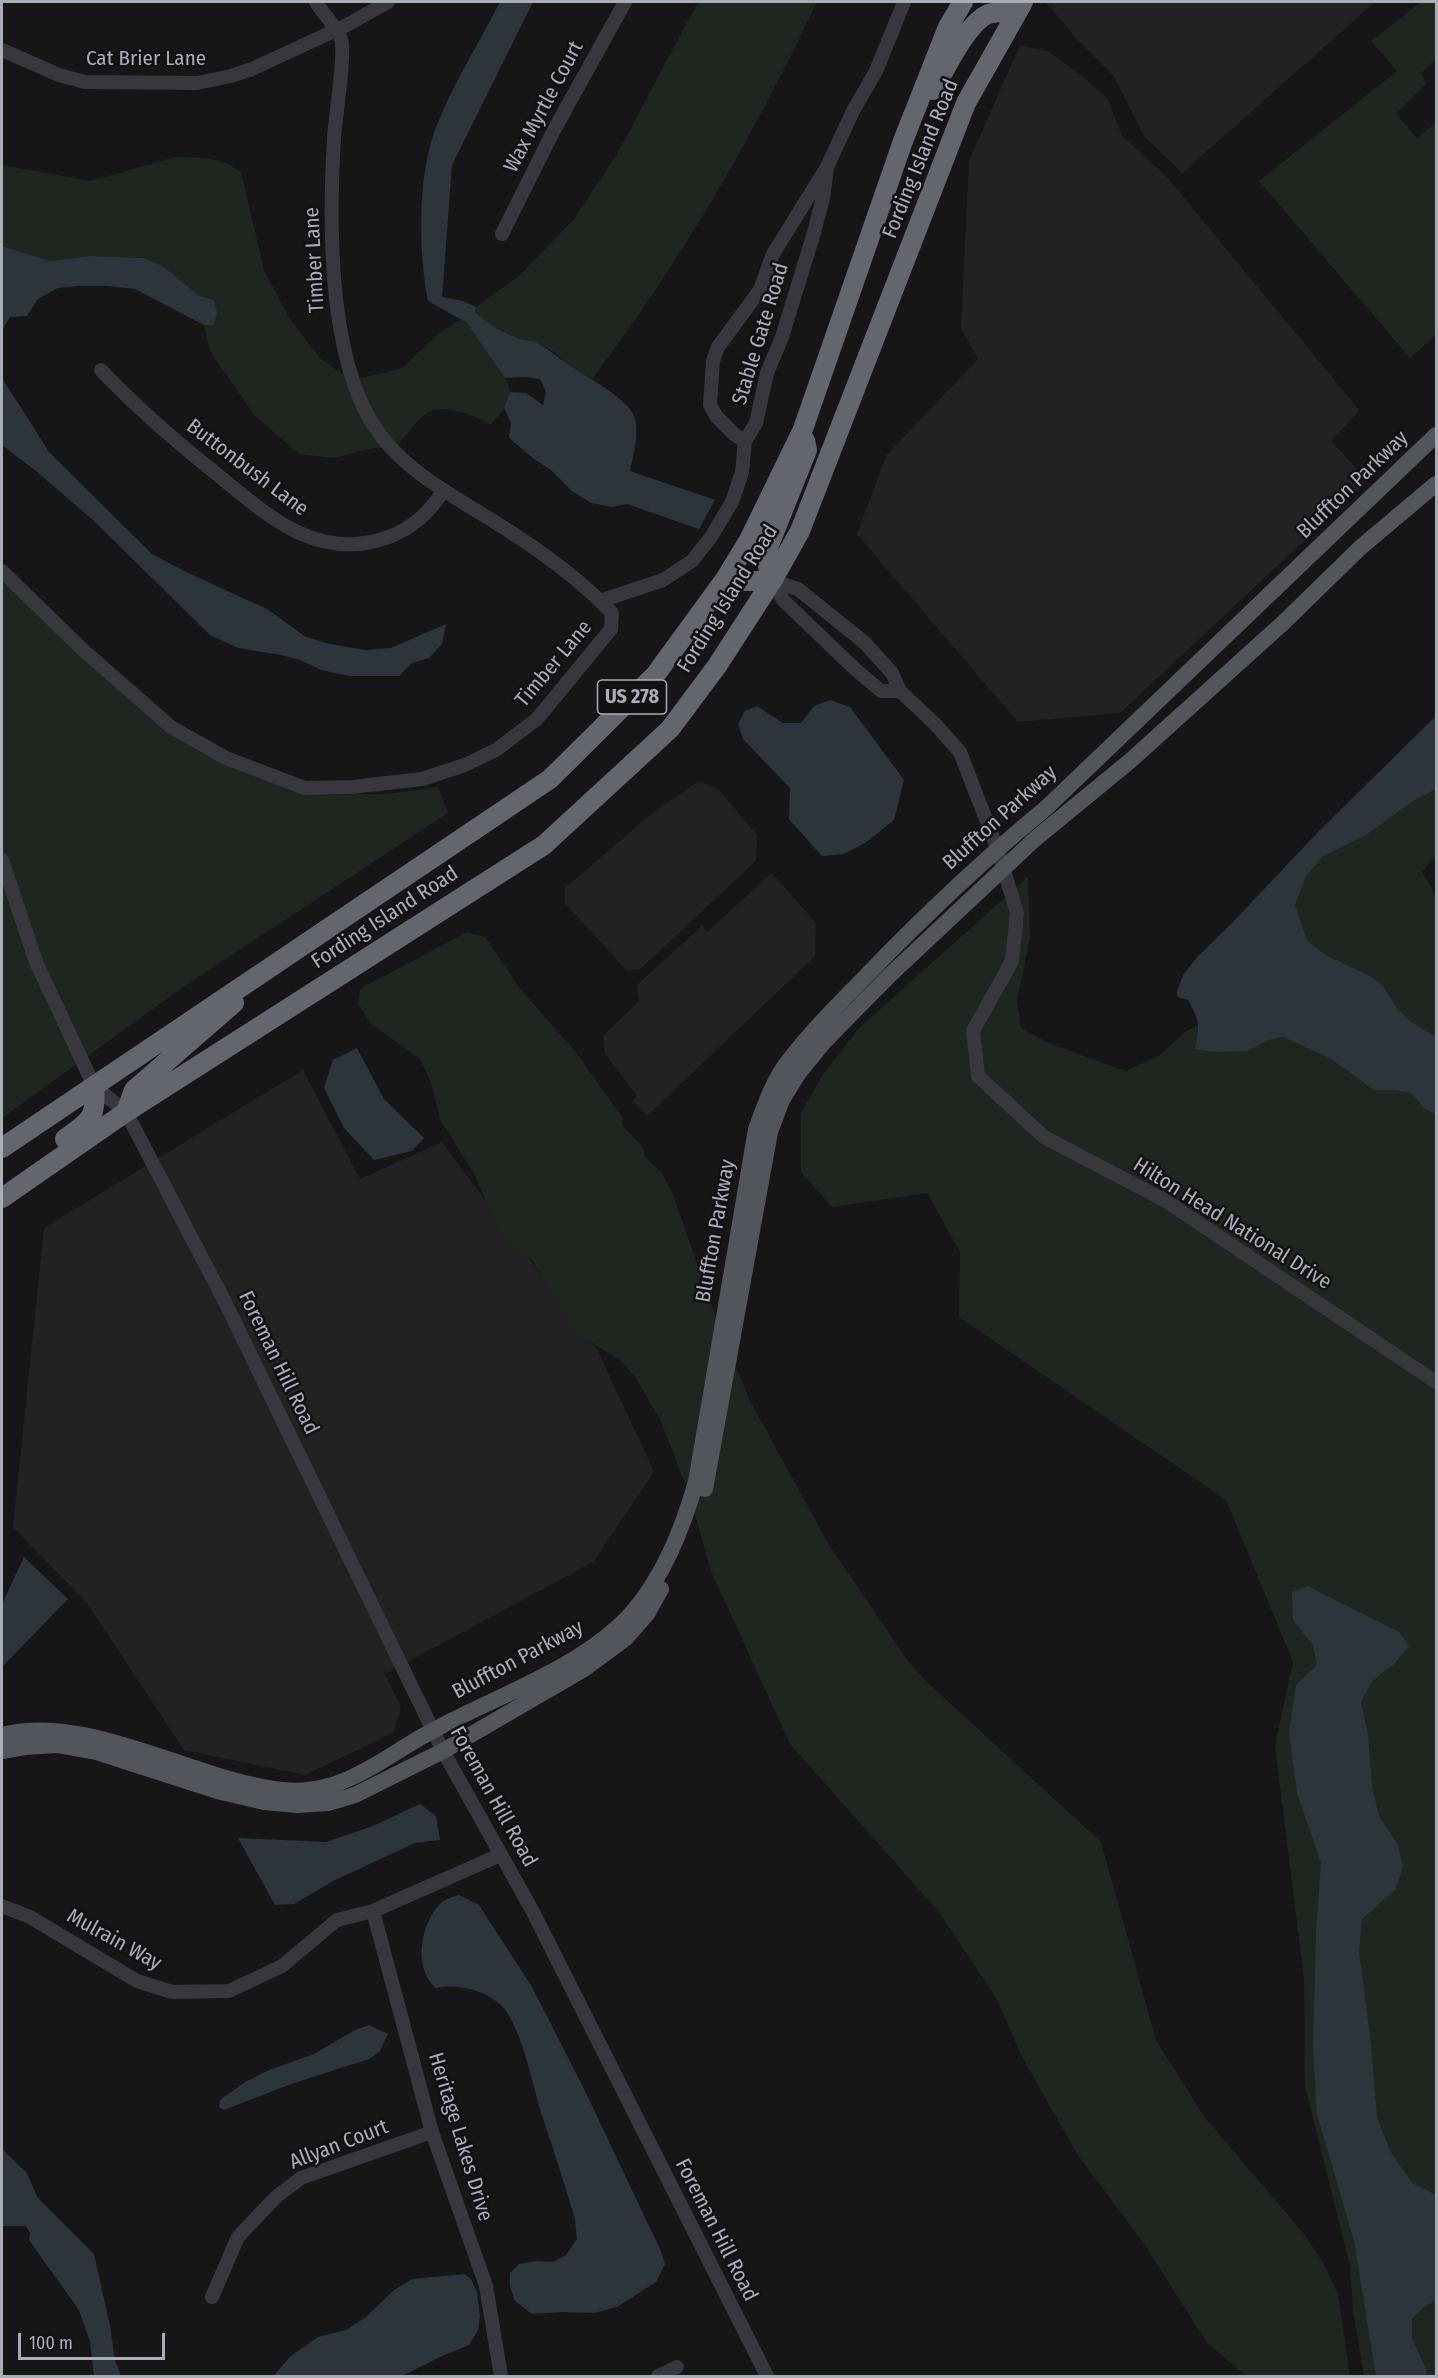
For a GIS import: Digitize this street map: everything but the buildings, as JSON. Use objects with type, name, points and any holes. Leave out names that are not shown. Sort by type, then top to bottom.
[{"type":"highway","name":"Fording Island Road","points":[[2,1148],[550,779],[656,674],[726,578],[748,540],[803,429],[903,141],[948,27],[963,2]]},
{"type":"highway","name":"Fording Island Road","points":[[2,1198],[126,1112],[544,845],[670,729],[717,666],[772,581],[800,531],[966,103],[1015,5]]},
{"type":"highway","points":[[903,141],[963,40],[978,21],[989,14],[1015,5]]},
{"type":"highway","points":[[708,602],[738,581],[772,581],[765,555],[807,450],[803,429]]},
{"type":"highway","points":[[126,1112],[134,1090],[302,945]]},
{"type":"highway","points":[[2,1189],[93,1116],[96,1103],[94,1086]]},
{"type":"main road","name":"Bluffton Parkway","points":[[2,1735],[46,1731],[79,1734],[222,1778],[286,1790],[312,1789],[341,1783],[433,1730],[587,1652],[602,1642],[630,1615],[651,1589],[686,1518],[696,1482],[756,1129],[769,1094],[783,1069],[817,1027],[899,942],[997,848],[1046,808],[1437,435]]},
{"type":"main road","name":"Bluffton Parkway","points":[[2,1751],[57,1745],[96,1752],[217,1791],[264,1802],[297,1805],[328,1803],[355,1795],[443,1751],[584,1669],[626,1638],[647,1614],[689,1535],[700,1506],[709,1474],[770,1132],[782,1100],[798,1074],[848,1017],[1035,839],[1130,761],[1283,623],[1361,547],[1437,484]]},
{"type":"street","name":"Timber Lane","points":[[2,571],[82,649],[171,728],[226,758],[296,786],[316,788],[380,785],[422,779],[465,765],[506,744],[529,727],[552,703],[611,629],[612,613],[600,600],[532,547],[444,490],[411,464],[386,442],[363,405],[346,351],[336,298],[332,250],[334,138],[342,47],[341,39],[316,2]]},
{"type":"street","name":"Cat Brier Lane","points":[[2,50],[59,75],[84,82],[197,83],[252,69],[335,31],[388,2]]},
{"type":"street","name":"Wax Myrtle Court","points":[[502,234],[554,130],[625,2]]},
{"type":"street","name":"Stable Gate Road","points":[[745,441],[735,435],[712,411],[710,397],[713,361],[723,339],[760,290],[773,254],[827,167],[853,111],[876,71],[904,2]]},
{"type":"street","name":"Stable Gate Road","points":[[600,600],[663,580],[692,561],[711,537],[732,502],[742,472],[745,441],[756,423],[767,373],[782,337],[813,236],[823,198],[827,167]]},
{"type":"street","points":[[788,230],[813,236]]},
{"type":"street","name":"Buttonbush Lane","points":[[101,370],[144,414],[252,502],[283,525],[314,540],[338,545],[353,545],[392,536],[423,517],[444,490]]},
{"type":"street","name":"Hilton Head National Drive","points":[[772,581],[798,589],[872,651],[892,673],[900,691],[935,724],[960,752],[997,848],[1017,913],[1012,962],[973,1030],[978,1076],[1044,1137],[1166,1202],[1437,1382]]},
{"type":"street","name":"Hilton Head National Drive","points":[[772,581],[783,600],[881,691],[900,691]]},
{"type":"street","points":[[818,633],[833,617]]},
{"type":"street","points":[[2,860],[36,962],[94,1086]]},
{"type":"street","name":"Foreman Hill Road","points":[[94,1086],[126,1112],[235,1323],[443,1751],[532,1910],[767,2376]]},
{"type":"street","name":"Mulrain Way","points":[[2,1906],[30,1917],[137,1981],[172,1992],[229,1991],[282,1966],[337,1920],[373,1911],[500,1855]]},
{"type":"street","name":"Heritage Lakes Drive","points":[[373,1911],[432,2132],[486,2286],[501,2376]]},
{"type":"street","name":"Allyan Court","points":[[212,2297],[238,2237],[284,2190],[301,2178],[432,2132]]},
{"type":"street","points":[[658,2376],[677,2367]]},
{"type":"shaded area","points":[[500,2],[533,2],[452,165],[442,297],[463,301],[476,307],[475,312],[503,331],[522,340],[540,344],[623,402],[630,409],[636,422],[630,471],[715,500],[699,529],[627,504],[612,507],[591,503],[572,491],[551,470],[509,438],[511,423],[504,408],[510,392],[526,393],[543,405],[546,392],[540,379],[505,378],[467,323],[428,301],[421,234],[423,185],[432,139],[453,90]]},
{"type":"shaded area","points":[[698,2],[817,2],[768,100],[715,196],[656,289],[592,379],[569,365],[553,351],[533,341],[523,341],[484,321],[475,312],[476,307],[519,276],[574,219],[617,154]]},
{"type":"shaded area","points":[[1045,2],[1375,2],[1182,173],[1144,136],[1113,75]]},
{"type":"shaded area","points":[[1421,2],[1436,2],[1436,59],[1421,73],[1426,84],[1396,114],[1417,138],[1436,122],[1436,335],[1410,358],[1259,181],[1397,71],[1371,41]]},
{"type":"shaded area","points":[[1020,45],[1049,52],[1081,75],[1108,99],[1122,136],[1166,176],[1355,405],[1359,411],[1331,441],[1368,481],[1120,713],[1018,722],[857,534],[886,456],[978,359],[961,328],[969,161]]},
{"type":"shaded area","points":[[175,157],[217,160],[241,172],[264,270],[289,318],[320,358],[340,373],[362,378],[402,368],[438,334],[461,319],[467,324],[490,353],[509,386],[509,398],[490,425],[458,411],[440,409],[426,414],[396,446],[374,448],[334,458],[299,454],[255,416],[210,351],[204,325],[214,324],[214,300],[199,296],[164,267],[144,258],[90,256],[49,261],[2,246],[2,165],[91,181]]},
{"type":"shaded area","points":[[2,246],[50,261],[90,256],[144,258],[164,267],[199,296],[214,300],[217,312],[214,325],[204,325],[135,289],[78,286],[58,288],[38,299],[27,316],[10,317],[2,330]]},
{"type":"shaded area","points":[[2,378],[49,452],[152,554],[267,609],[306,637],[365,650],[391,648],[446,624],[442,644],[429,658],[412,663],[399,676],[349,676],[321,670],[300,660],[281,655],[238,648],[210,635],[94,521],[2,445]]},
{"type":"shaded area","points":[[2,578],[224,762],[309,795],[387,794],[438,787],[448,813],[186,985],[2,1118]]},
{"type":"shaded area","points":[[830,700],[850,707],[904,780],[894,820],[865,843],[844,854],[822,856],[789,819],[790,788],[743,739],[738,724],[745,711],[757,706],[783,723],[801,723],[814,706]]},
{"type":"shaded area","points":[[1436,716],[1436,789],[1416,799],[1367,834],[1323,856],[1306,876],[1295,905],[1307,940],[1325,955],[1368,975],[1383,986],[1397,1009],[1410,1021],[1436,1037],[1436,1114],[1424,1108],[1412,1093],[1374,1090],[1330,1058],[1283,1037],[1271,1039],[1247,1051],[1216,1052],[1195,1049],[1198,1035],[1197,1019],[1188,1000],[1178,997],[1177,992],[1183,975],[1198,956],[1319,831]]},
{"type":"shaded area","points":[[1436,738],[1436,858],[1433,858],[1422,872],[1436,896],[1436,1068],[1398,1038],[1273,904]]},
{"type":"shaded area","points":[[699,781],[719,790],[757,835],[756,861],[640,969],[627,971],[565,903],[565,888],[650,815]]},
{"type":"shaded area","points":[[772,873],[816,923],[815,956],[647,1116],[633,1101],[637,1096],[605,1054],[603,1036],[639,1001],[637,985],[702,926],[707,932]]},
{"type":"shaded area","points":[[1028,877],[1030,938],[1017,1000],[1021,1028],[1048,1043],[1126,1071],[1160,1055],[1186,1031],[1232,1013],[1436,1091],[1436,2376],[1364,2376],[1353,2310],[1350,2266],[1305,2086],[1304,1978],[1275,1745],[1293,1662],[1226,1500],[959,1317],[960,1252],[927,1193],[832,1207],[801,1172],[801,1113],[822,1076],[859,1028]]},
{"type":"shaded area","points":[[467,932],[485,937],[521,990],[575,1051],[622,1117],[622,1125],[642,1146],[645,1157],[662,1173],[674,1197],[711,1304],[749,1399],[829,1545],[908,1661],[927,1682],[1101,1842],[1156,2040],[1205,2118],[1305,2235],[1323,2263],[1338,2294],[1350,2376],[1246,2376],[1207,2343],[1145,2245],[1077,2154],[1020,2053],[997,1999],[939,1912],[790,1744],[710,1569],[691,1499],[660,1419],[635,1377],[621,1361],[573,1332],[563,1310],[532,1260],[503,1238],[474,1174],[440,1119],[431,1082],[420,1059],[370,1023],[358,1003],[360,989]]},
{"type":"shaded area","points":[[357,1048],[384,1099],[424,1138],[412,1151],[374,1160],[344,1128],[324,1088],[333,1060]]},
{"type":"shaded area","points":[[303,1070],[360,1179],[442,1142],[598,1351],[654,1472],[593,1562],[385,1674],[401,1708],[393,1733],[305,1775],[184,1750],[87,1603],[13,1527],[44,1228]]},
{"type":"shaded area","points":[[24,1557],[68,1599],[2,1667],[2,1604]]},
{"type":"shaded area","points":[[1307,1586],[1399,1632],[1409,1646],[1394,1664],[1373,1680],[1361,1702],[1368,1735],[1372,1786],[1379,1816],[1398,1845],[1403,1867],[1395,1890],[1362,1919],[1359,1951],[1371,2044],[1377,2117],[1390,2151],[1412,2183],[1436,2195],[1436,2300],[1424,2307],[1412,2319],[1412,2338],[1426,2369],[1426,2376],[1376,2376],[1354,2241],[1317,2114],[1313,2047],[1316,1933],[1321,1863],[1297,1793],[1289,1732],[1296,1685],[1317,1665],[1313,1645],[1293,1620],[1292,1592]]},
{"type":"shaded area","points":[[420,1804],[436,1816],[440,1840],[415,1843],[333,1881],[294,1904],[275,1905],[238,1838],[326,1842],[373,1826]]},
{"type":"shaded area","points":[[459,1895],[479,1905],[532,1987],[584,2089],[660,2249],[665,2264],[656,2282],[617,2307],[594,2313],[532,2314],[515,2301],[510,2286],[510,2273],[519,2264],[537,2261],[553,2262],[566,2255],[577,2239],[575,2219],[525,2054],[508,2014],[495,2000],[479,1992],[452,1986],[436,1988],[424,1969],[422,1945],[428,1921],[441,1903]]},
{"type":"shaded area","points":[[369,2025],[388,2034],[380,2051],[369,2059],[291,2084],[224,2110],[219,2107],[220,2100],[245,2082],[269,2070],[314,2054],[355,2030]]},
{"type":"shaded area","points":[[2,2149],[27,2173],[37,2197],[94,2254],[115,2360],[121,2376],[94,2376],[90,2342],[79,2310],[29,2240],[30,2233],[26,2226],[2,2226]]},
{"type":"shaded area","points":[[464,2274],[471,2279],[477,2292],[480,2316],[478,2330],[469,2345],[402,2376],[273,2376],[291,2356],[318,2337],[346,2330],[366,2317],[394,2290],[412,2279]]}]
